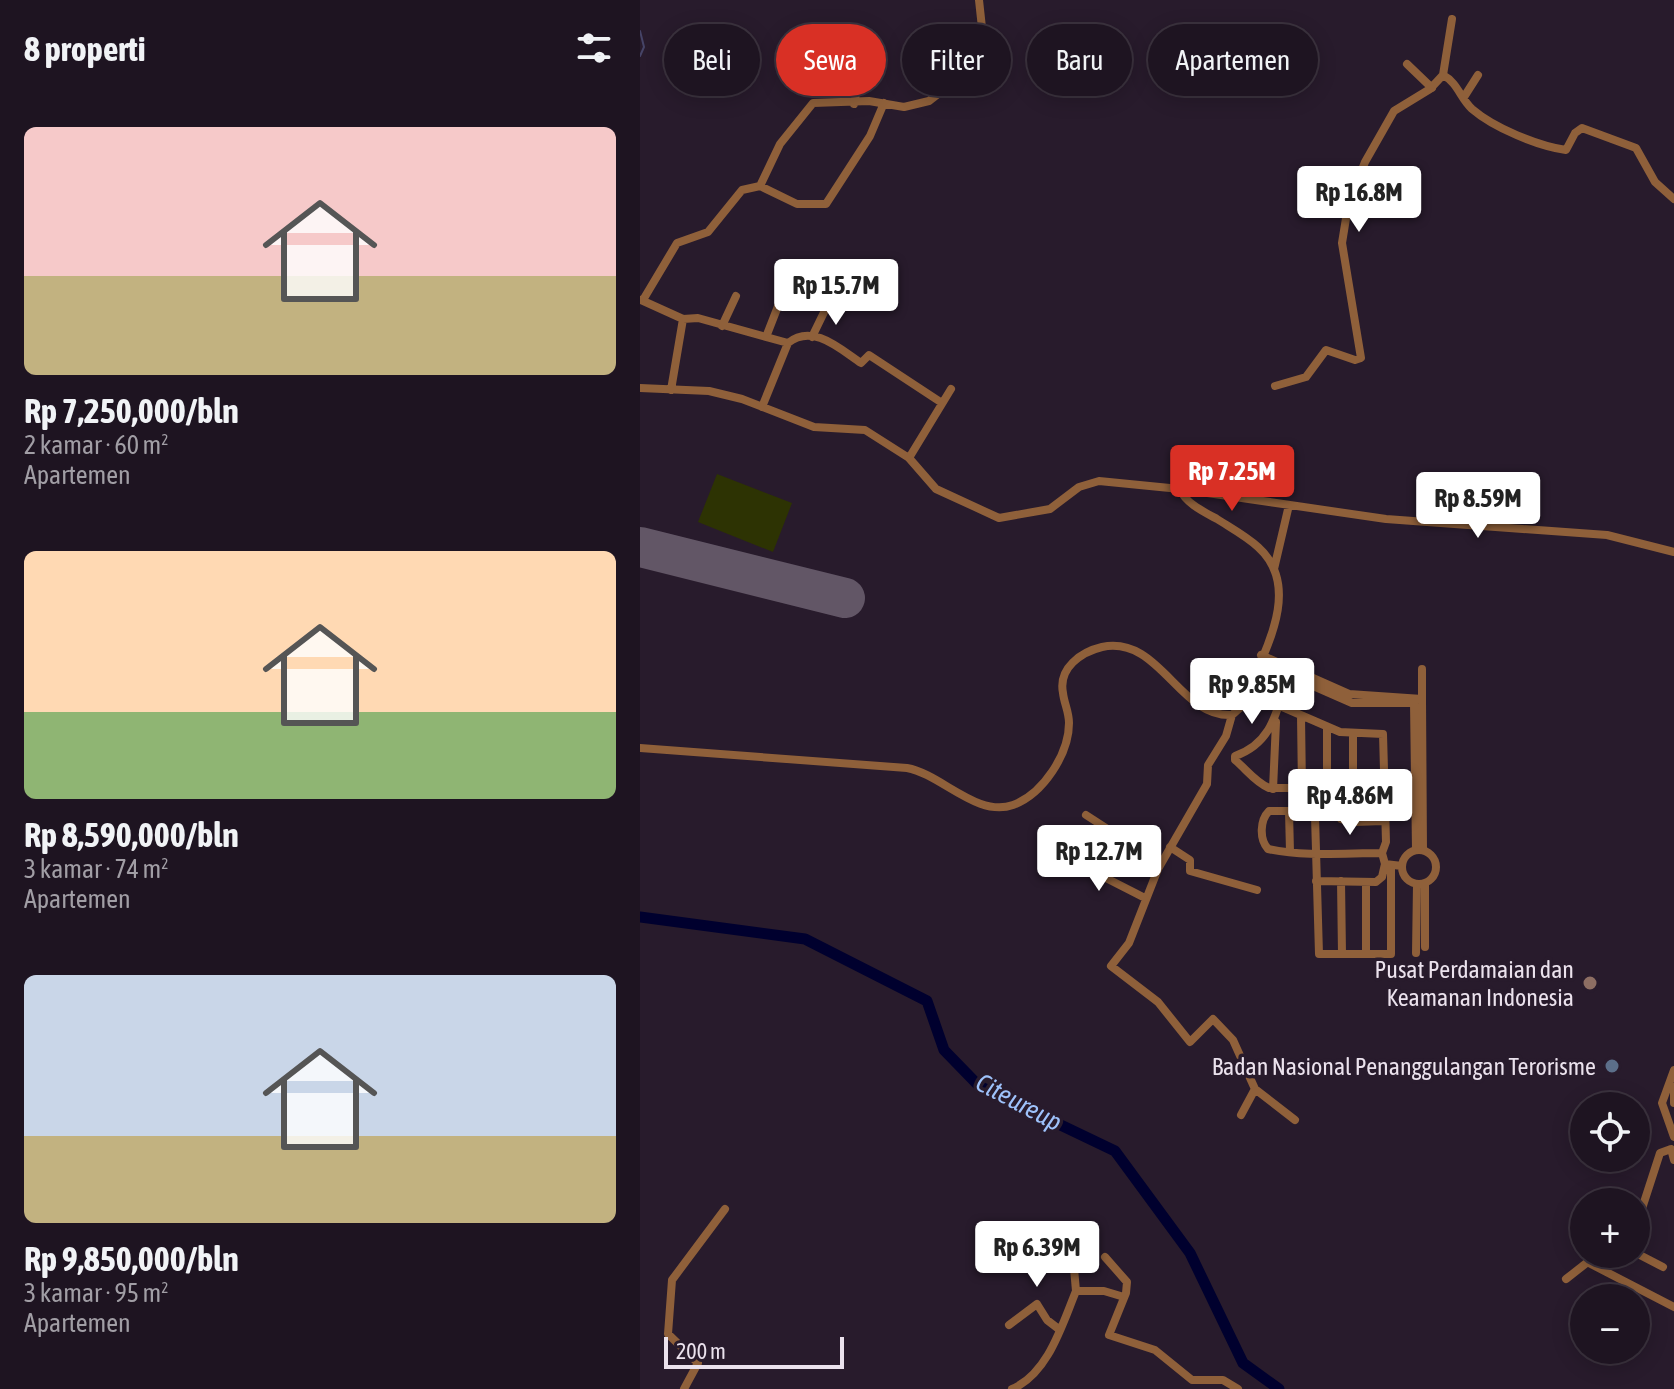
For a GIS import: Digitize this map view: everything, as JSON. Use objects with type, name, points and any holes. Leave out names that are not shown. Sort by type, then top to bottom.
[{"type":"street","points":[[760,186],[780,144],[813,103],[884,103],[904,107],[924,103],[965,73],[982,45],[979,0]]},
{"type":"street","points":[[1275,386],[1306,377],[1326,350],[1355,360],[1361,358],[1342,243],[1348,206],[1365,162],[1394,111],[1432,88],[1443,75],[1452,19]]},
{"type":"street","points":[[1407,64],[1432,88]]},
{"type":"street","points":[[1443,75],[1469,105],[1486,118],[1563,150],[1569,149],[1575,133],[1582,128],[1633,147],[1655,182],[1674,199]]},
{"type":"street","points":[[1464,97],[1478,75]]},
{"type":"street","points":[[854,104],[855,96]]},
{"type":"street","points":[[788,343],[698,318],[683,319],[641,300],[677,243],[708,232],[742,190],[760,186],[797,204],[826,204],[868,139],[884,103]]},
{"type":"street","points":[[766,337],[785,292],[847,307]]},
{"type":"street","points":[[722,326],[736,296]]},
{"type":"street","points":[[812,337],[829,302]]},
{"type":"street","points":[[671,390],[683,319]]},
{"type":"street","points":[[762,407],[788,343],[799,336],[838,344],[861,363],[869,355],[942,403]]},
{"type":"street","points":[[640,388],[709,391],[814,427],[865,430],[909,458],[936,489],[1003,519],[1054,507],[1075,489],[1093,481],[1180,489],[1386,519],[1607,535],[1674,552]]},
{"type":"street","points":[[909,458],[951,389]]},
{"type":"street","points":[[1180,489],[1188,501],[1259,547],[1274,569]]},
{"type":"street","points":[[1289,505],[1274,569],[1280,605],[1260,658],[1241,707],[1232,715],[1226,736],[1208,765],[1207,784],[1170,847],[1145,898],[1129,943],[1112,963],[1112,968],[1158,1002],[1190,1042],[1213,1019],[1233,1040],[1255,1089],[1295,1120]]},
{"type":"street","points":[[640,748],[907,768],[933,776],[982,804],[1006,807],[1034,793],[1060,758],[1069,733],[1063,680],[1073,662],[1085,653],[1113,646],[1134,650],[1207,710],[1232,715]]},
{"type":"street","points":[[1260,658],[1352,703],[1414,703],[1419,850]]},
{"type":"street","points":[[1419,850],[1422,669]]},
{"type":"street","points":[[1289,672],[1349,694],[1416,695],[1422,699]]},
{"type":"street","points":[[1273,789],[1276,721],[1289,672]]},
{"type":"street","points":[[1280,706],[1327,729],[1384,736],[1383,821],[1386,842],[1382,853],[1388,865],[1391,954],[1319,952],[1317,852],[1315,816],[1306,811],[1267,812],[1262,835],[1268,849],[1290,852],[1317,852],[1382,853]]},
{"type":"street","points":[[1301,716],[1302,789]]},
{"type":"street","points":[[1276,721],[1250,751],[1234,758],[1250,771],[1259,784],[1273,789],[1353,788]]},
{"type":"street","points":[[1327,729],[1327,789]]},
{"type":"street","points":[[1353,734],[1354,822]]},
{"type":"street","points":[[1250,751],[1250,771]]},
{"type":"street","points":[[1341,788],[1341,819],[1383,821]]},
{"type":"street","points":[[1289,811],[1290,852]]},
{"type":"street","points":[[1086,815],[1140,850]]},
{"type":"street","points":[[1086,863],[1107,830]]},
{"type":"street","points":[[1170,847],[1190,860],[1190,871],[1257,890]]},
{"type":"street","points":[[1419,850],[1432,856],[1436,864],[1433,877],[1421,883],[1406,878],[1402,866],[1406,856],[1419,850]]},
{"type":"street","points":[[1078,855],[1102,876],[1145,898]]},
{"type":"street","points":[[1388,865],[1402,866]]},
{"type":"street","points":[[1316,881],[1380,880],[1388,865]]},
{"type":"street","points":[[1341,881],[1342,954]]},
{"type":"street","points":[[1366,882],[1366,953]]},
{"type":"street","points":[[1421,883],[1425,947]]},
{"type":"street","points":[[1416,953],[1421,883]]},
{"type":"street","points":[[1674,1070],[1662,1103],[1674,1137]]},
{"type":"street","points":[[1674,1087],[1674,1103]]},
{"type":"street","points":[[1241,1115],[1255,1089]]},
{"type":"street","points":[[1649,1188],[1660,1153],[1671,1149],[1674,1160]]},
{"type":"street","points":[[684,1389],[698,1363],[668,1334],[670,1283],[725,1209]]},
{"type":"street","points":[[1105,1257],[1126,1280],[1124,1297],[1108,1329],[1111,1336],[1155,1350],[1198,1383],[1223,1380],[1238,1389]]},
{"type":"street","points":[[1650,1260],[1663,1267]]},
{"type":"street","points":[[1012,1389],[1026,1384],[1060,1330],[1076,1291],[1074,1268],[1057,1265]]},
{"type":"street","points":[[1566,1279],[1580,1268]]},
{"type":"street","points":[[1599,1268],[1674,1307]]},
{"type":"street","points":[[1076,1291],[1104,1291],[1124,1297]]},
{"type":"street","points":[[1009,1325],[1037,1304],[1047,1320],[1060,1330]]},
{"type":"green space","points":[[717,474],[792,503],[773,552],[698,522]]},
{"type":"waterway","points":[[640,31],[644,47],[640,56]]},
{"type":"waterway","name":"Citeureup","points":[[640,917],[805,939],[927,1001],[944,1050],[979,1086],[1115,1151],[1190,1253],[1243,1363],[1279,1389]]},
{"type":"runway","points":[[640,547],[845,598]]},
{"type":"place","name":"Pusat Perdamaian dan Keamanan Indonesia","points":[[1590,983]]},
{"type":"place","name":"Badan Nasional Penanggulangan Terorisme","points":[[1612,1066]]}]
